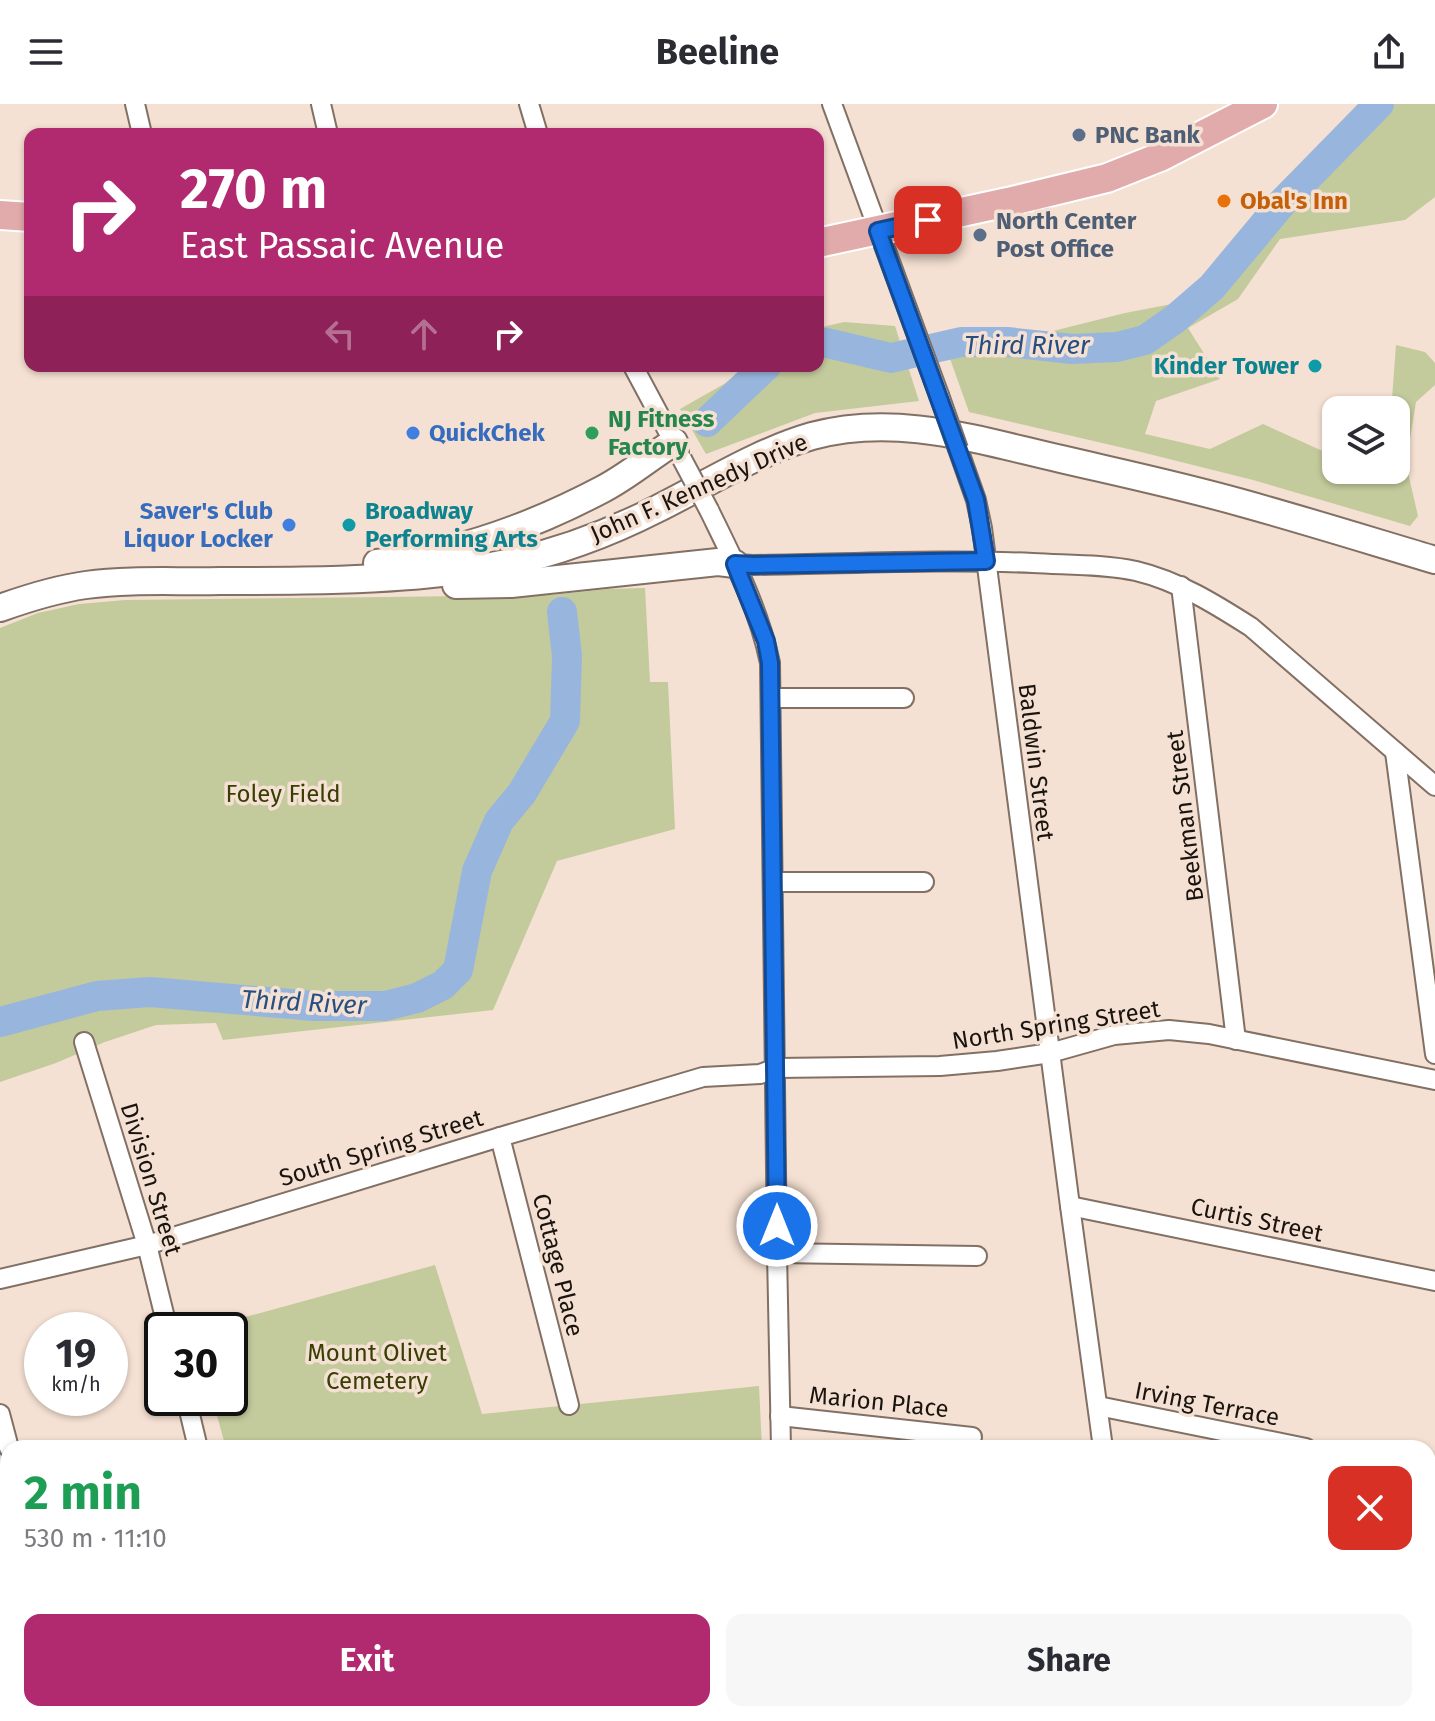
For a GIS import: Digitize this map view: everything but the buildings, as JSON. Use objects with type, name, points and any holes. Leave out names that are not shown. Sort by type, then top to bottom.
[{"type":"main road","points":[[824,242],[1107,178],[1160,157],[1263,104]]},
{"type":"main road","points":[[0,215],[24,217]]},
{"type":"main road","name":"John F. Kennedy Drive","points":[[0,592],[50,576],[84,570],[344,567],[409,565],[460,559],[543,537],[603,516],[773,433],[841,414],[883,411],[918,413],[962,421],[1171,469],[1246,488],[1435,545]]},
{"type":"main road","name":"John F. Kennedy Drive","points":[[0,608],[54,591],[86,585],[409,577],[510,562],[609,531],[653,512],[779,447],[843,429],[883,426],[917,428],[959,436],[1242,502],[1435,560]]},
{"type":"main road","points":[[344,567],[443,552],[512,530],[678,451]]},
{"type":"main road","points":[[280,581],[360,587],[511,584],[718,562],[735,564]]},
{"type":"street","points":[[135,104],[141,128]]},
{"type":"street","points":[[321,104],[327,128]]},
{"type":"street","points":[[529,104],[536,128]]},
{"type":"street","name":"Baldwin Street","points":[[832,104],[976,500],[1102,1440]]},
{"type":"street","points":[[636,372],[735,564],[766,641],[770,663],[781,1440]]},
{"type":"street","points":[[735,564],[986,561],[1089,566],[1137,572],[1181,586],[1251,627],[1435,786]]},
{"type":"street","name":"Beekman Street","points":[[1181,586],[1236,1040]]},
{"type":"street","points":[[771,698],[904,698]]},
{"type":"street","points":[[1395,752],[1435,1054]]},
{"type":"street","points":[[773,882],[924,882]]},
{"type":"street","name":"North Spring Street","points":[[776,1068],[940,1066],[1050,1053],[1114,1035],[1169,1030],[1209,1034],[1435,1080]]},
{"type":"street","name":"Division Street","points":[[84,1042],[147,1245],[164,1312]]},
{"type":"street","name":"South Spring Street","points":[[0,1279],[147,1245],[703,1077],[760,1074],[776,1068]]},
{"type":"street","name":"Cottage Place","points":[[500,1137],[569,1405]]},
{"type":"street","name":"Curtis Street","points":[[1070,1206],[1435,1281]]},
{"type":"street","points":[[777,1253],[977,1256]]},
{"type":"street","name":"Irving Terrace","points":[[1098,1406],[1266,1440]]},
{"type":"street","points":[[0,1414],[7,1440]]},
{"type":"street","points":[[190,1416],[196,1440]]},
{"type":"street","name":"Marion Place","points":[[780,1416],[972,1437]]},
{"type":"green space","points":[[1369,104],[1435,104],[1435,197],[1405,220],[1280,239],[1238,299],[1188,328],[1220,379],[1156,401],[1145,434],[1210,449],[1263,424],[1322,451],[1322,484],[1410,484],[1410,481],[1418,516],[1410,526],[1253,480],[969,412],[943,339],[1041,334],[1177,303]]},
{"type":"green space","points":[[844,322],[895,326],[919,401],[815,413],[706,454],[680,409],[739,372],[824,372],[824,327]]},
{"type":"green space","points":[[1396,345],[1425,352],[1435,363],[1435,385],[1416,402],[1410,439],[1410,396],[1392,396]]},
{"type":"green space","name":"Foley Field","points":[[645,588],[650,682],[668,682],[675,829],[557,861],[493,1010],[223,1040],[216,1023],[156,1025],[0,1082],[0,628],[38,613],[79,604],[125,600],[551,595]]},
{"type":"green space","name":"Mount Olivet Cemetery","points":[[435,1265],[482,1414],[759,1386],[762,1440],[224,1440],[217,1416],[248,1416],[248,1316]]},
{"type":"waterway","name":"Third River","points":[[824,343],[891,358],[961,342],[1007,342],[1072,349],[1117,347],[1145,340],[1212,287],[1282,203],[1379,104]]},
{"type":"waterway","name":"Third River","points":[[707,422],[760,372]]},
{"type":"waterway","name":"Third River","points":[[0,1022],[97,996],[150,992],[314,1006],[385,1006],[417,998],[443,985],[458,970],[477,871],[499,821],[522,793],[565,721],[567,656],[562,612]]},
{"type":"place","name":"PNC Bank","points":[[1079,135]]},
{"type":"place","name":"Obal's Inn","points":[[1224,201]]},
{"type":"place","name":"North Center Post Office","points":[[980,235]]},
{"type":"place","name":"Kinder Tower","points":[[1315,366]]},
{"type":"place","name":"QuickChek","points":[[413,433]]},
{"type":"place","name":"NJ Fitness Factory","points":[[592,433]]},
{"type":"place","name":"Saver's Club Liquor Locker","points":[[289,525]]},
{"type":"place","name":"Broadway Performing Arts","points":[[349,525]]},
{"type":"route","points":[[777,1226],[770,663],[766,641],[735,564],[986,561],[976,500],[878,231],[928,220]]}]
